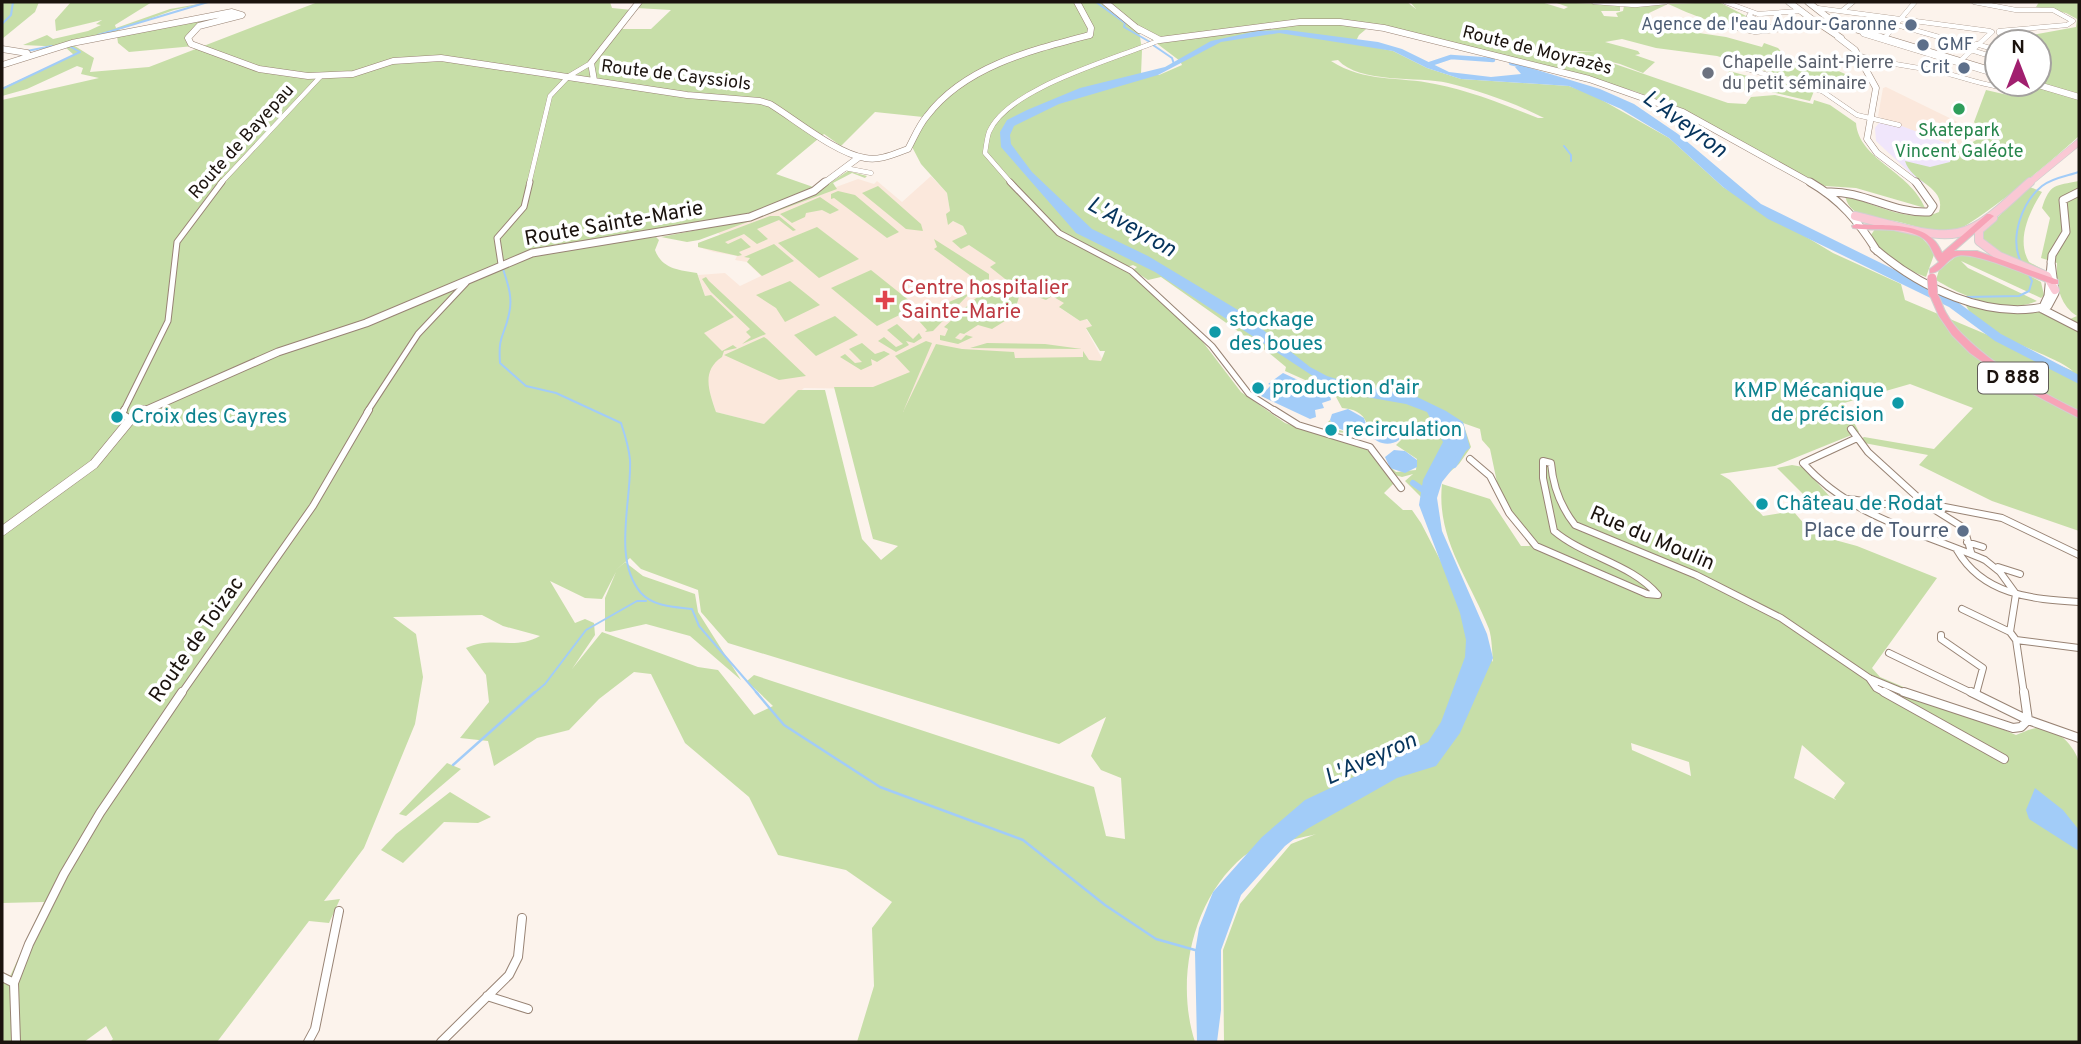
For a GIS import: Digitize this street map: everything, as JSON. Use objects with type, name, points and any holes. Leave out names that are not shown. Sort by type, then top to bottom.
[{"type":"highway","points":[[1933,275],[1940,260],[1990,216]]},
{"type":"highway","points":[[1866,227],[1894,226],[1923,236],[1936,247],[1940,260]]},
{"type":"highway","points":[[1933,275],[1955,253],[1968,252],[1990,257],[2051,283]]},
{"type":"highway","name":"D 888","points":[[1933,275],[1935,301],[1945,319],[1956,331],[1997,368],[2079,413]]},
{"type":"main road","points":[[1855,216],[1866,227],[1892,222],[1951,234],[1961,233],[1990,216],[2079,142]]},
{"type":"main road","points":[[2007,200],[2009,204],[1979,230],[1979,241],[1999,256],[2051,283]]},
{"type":"street","points":[[501,264],[497,253],[497,238],[524,207],[550,96],[569,76],[592,63],[630,10],[639,2]]},
{"type":"street","points":[[858,158],[887,157],[908,149],[926,116],[963,80],[1039,48],[1090,35],[1091,28],[1077,2]]},
{"type":"street","points":[[1105,2],[1143,34],[1160,40]]},
{"type":"street","points":[[1594,2],[1641,5],[1667,2]]},
{"type":"street","points":[[1725,2],[1751,13],[1801,11]]},
{"type":"street","points":[[1789,2],[1817,22],[1838,24],[1961,60]]},
{"type":"street","points":[[1808,2],[1822,10],[1843,10],[1983,31]]},
{"type":"street","points":[[1843,10],[1853,2]]},
{"type":"street","points":[[1886,36],[1915,2]]},
{"type":"street","points":[[1973,2],[2016,10],[2053,10],[2073,21],[2067,25],[2038,28]]},
{"type":"street","points":[[1822,10],[1827,23],[1838,37],[1856,46],[1876,88],[1872,118],[1866,132],[1869,143],[1918,184],[1930,201],[1932,210],[1912,212],[1857,192],[1834,196]]},
{"type":"street","name":"Route de Cayssiols","points":[[39,53],[72,43],[154,29],[210,14],[237,12],[242,15],[237,18],[213,20],[194,29],[188,38],[191,44],[259,69],[321,76],[353,74],[400,60],[441,58],[687,95],[770,103],[858,158]]},
{"type":"street","points":[[1709,22],[1755,32],[1776,30],[1749,16],[1751,13]]},
{"type":"street","name":"Route de Moyrazès","points":[[1160,40],[1178,41],[1300,22],[1363,24],[1567,73],[1664,104],[1834,196]]},
{"type":"street","points":[[1897,25],[1983,48]]},
{"type":"street","points":[[1864,33],[1886,36],[1983,67]]},
{"type":"street","points":[[1864,33],[1865,36],[1983,68]]},
{"type":"street","points":[[1961,60],[1983,39]]},
{"type":"street","points":[[1160,40],[1059,79],[1035,93],[993,123],[985,153],[1031,207],[1059,233],[1130,271],[1169,305],[1212,346],[1249,394],[1298,425],[1370,447],[1401,488]]},
{"type":"street","points":[[1974,47],[1983,51]]},
{"type":"street","points":[[2,49],[17,53],[39,53]]},
{"type":"street","points":[[2,65],[39,53]]},
{"type":"street","points":[[1864,61],[1938,71],[1983,82]]},
{"type":"street","points":[[592,63],[594,80]]},
{"type":"street","points":[[1731,64],[1822,92],[1839,101],[1851,112],[1899,125]]},
{"type":"street","name":"Route de Bayepau","points":[[131,419],[122,414],[169,321],[173,256],[177,242],[209,196],[321,76]]},
{"type":"street","points":[[2053,89],[2079,97]]},
{"type":"street","name":"Route Sainte-Marie","points":[[214,379],[466,283],[501,264],[546,250],[623,240],[750,217],[814,191],[858,158]]},
{"type":"street","points":[[1834,196],[1866,227],[1877,251],[1900,268],[1964,298],[1990,307],[2015,309],[2044,305],[2053,300],[2051,262],[2066,232],[2063,200],[2079,192]]},
{"type":"street","points":[[1834,196],[1855,216]]},
{"type":"street","points":[[1866,227],[1877,251]]},
{"type":"street","name":"Route de Toizac","points":[[16,1042],[14,983],[58,886],[100,813],[313,506],[345,446],[418,334],[466,283]]},
{"type":"street","points":[[2044,305],[2076,326]]},
{"type":"street","points":[[2,531],[94,464],[131,419],[147,408],[214,379]]},
{"type":"street","points":[[1851,429],[1876,460],[1924,503],[1964,528],[1970,552]]},
{"type":"street","points":[[1857,438],[1803,463],[1831,493],[1868,512],[1957,550],[1982,556],[1996,566],[2020,574]]},
{"type":"street","name":"Rue du Moulin","points":[[1470,459],[1490,476],[1509,513],[1536,546],[1647,594],[1658,595],[1654,589],[1620,572],[1554,531],[1542,464],[1547,461],[1553,468],[1553,483],[1564,511],[1576,525],[1696,575],[1781,618],[1869,677]]},
{"type":"street","points":[[1842,497],[1882,504],[1924,503],[2002,518],[2079,555]]},
{"type":"street","points":[[1967,542],[1983,547]]},
{"type":"street","points":[[1957,550],[1962,564],[1973,575],[2016,594],[2042,600],[2079,602]]},
{"type":"street","points":[[1996,566],[2016,594],[2010,632]]},
{"type":"street","points":[[1962,609],[2010,632],[2015,640],[2028,720]]},
{"type":"street","points":[[1941,635],[1941,639],[1983,668],[1976,694]]},
{"type":"street","points":[[2015,640],[2079,648]]},
{"type":"street","points":[[1889,653],[2028,720],[2079,738]]},
{"type":"street","points":[[1869,677],[1929,703],[2001,725],[2021,727],[2028,720]]},
{"type":"street","points":[[1869,677],[1876,688],[2004,759]]},
{"type":"street","points":[[308,1042],[315,1029],[338,911]]},
{"type":"street","points":[[441,1042],[514,967],[522,918]]},
{"type":"street","points":[[2,977],[14,983]]},
{"type":"street","points":[[487,996],[528,1009]]},
{"type":"shaded area","points":[[1886,87],[1974,130],[1978,133],[1977,137],[1955,146],[1883,119],[1878,116],[1883,88]]},
{"type":"shaded area","points":[[1884,117],[1959,149],[1957,165],[1922,184],[1876,141],[1875,128]]},
{"type":"shaded area","name":"Centre hospitalier Sainte-Marie","points":[[931,176],[947,193],[950,211],[948,224],[953,221],[963,226],[967,235],[953,241],[969,245],[997,263],[991,267],[1019,290],[1052,295],[1065,303],[1060,308],[1080,321],[1086,319],[1092,326],[1086,329],[1104,362],[944,372],[925,416],[897,413],[871,389],[804,388],[764,424],[716,412],[706,382],[651,323],[729,316],[705,296],[698,275],[725,273],[740,286],[761,276],[747,262],[735,260],[737,256],[698,247],[698,243],[720,235],[713,227],[743,221],[858,179],[874,184],[877,181],[902,202]]},
{"type":"green space","points":[[2,2],[39,2],[35,12],[2,39]]},
{"type":"green space","points":[[71,2],[152,2],[115,25],[116,28],[170,9],[210,2],[174,10],[118,30],[118,34],[70,43],[94,58],[90,72],[149,67],[318,2],[610,2],[612,8],[632,10],[620,29],[651,29],[671,10],[636,8],[642,2],[1407,2],[1416,9],[1410,2],[1541,2],[1564,9],[1568,7],[1554,2],[1620,5],[1620,11],[1601,11],[1604,16],[1618,17],[1616,13],[1623,11],[1624,6],[1668,4],[1649,13],[1645,25],[1726,37],[1762,47],[1764,43],[1778,48],[1789,61],[1804,61],[1805,56],[1863,82],[1865,90],[1853,91],[1776,74],[1717,56],[1656,48],[1622,39],[1605,42],[1638,51],[1640,54],[1635,55],[1655,62],[1643,73],[1620,64],[1571,52],[1596,52],[1548,50],[1615,64],[1728,103],[1746,104],[1751,97],[1775,95],[1830,105],[1856,123],[1859,136],[1866,147],[1908,184],[1925,208],[1856,188],[1825,186],[1749,148],[1681,108],[1634,91],[1529,61],[1371,25],[1359,35],[1355,43],[1393,51],[1427,68],[1461,79],[1569,86],[1593,95],[1669,138],[1723,187],[1833,253],[1901,284],[1905,300],[2073,371],[1983,325],[1972,315],[1965,303],[2009,313],[2039,312],[2061,323],[2077,316],[2062,300],[2057,279],[2057,263],[2041,258],[2050,218],[2042,208],[2048,194],[2054,187],[2079,181],[2079,531],[1992,501],[1919,465],[1928,455],[1864,443],[1861,439],[1864,437],[1934,449],[1973,408],[1910,384],[1844,403],[1859,432],[1775,466],[1720,474],[1730,480],[1763,516],[1793,511],[1813,534],[1857,546],[1937,578],[1872,668],[1880,677],[2016,735],[2032,729],[2047,729],[2061,736],[2072,748],[2079,762],[2079,1042],[1224,1042],[1223,950],[1240,904],[1291,844],[1316,834],[1250,852],[1226,874],[1212,894],[1200,917],[1188,967],[1189,1018],[1195,1042],[857,1042],[874,986],[872,928],[892,902],[846,870],[778,855],[749,797],[685,743],[651,674],[634,672],[599,699],[569,730],[537,738],[494,766],[488,741],[460,738],[489,702],[486,675],[466,648],[476,644],[521,642],[540,636],[503,626],[482,615],[393,617],[416,634],[423,677],[415,724],[364,848],[324,901],[340,899],[329,923],[309,921],[217,1042],[110,1042],[113,1039],[106,1026],[84,1042],[2,1042],[2,981],[7,983],[44,902],[2,903],[2,100],[99,78],[81,74],[83,68],[77,66],[27,89],[2,96],[2,88],[74,55],[65,47],[23,45],[47,35],[53,39],[88,31],[101,25],[96,24],[102,20],[56,31],[55,20]],"holes":[[[1139,30],[1182,65],[1159,75],[1141,74],[1142,50]],[[1338,60],[1348,68],[1374,76],[1460,86],[1509,102],[1544,118],[1448,87],[1369,76],[1344,68],[1331,61]],[[875,112],[923,117],[910,143],[921,164],[947,193],[950,211],[946,214],[948,225],[953,221],[963,226],[967,234],[952,241],[961,249],[969,245],[996,263],[990,267],[1019,290],[1046,300],[1052,296],[1064,303],[1059,307],[1080,321],[1087,319],[1092,326],[1086,328],[1100,351],[1105,351],[1101,361],[1089,360],[1083,351],[1083,357],[1015,358],[1014,352],[962,349],[936,344],[903,412],[932,343],[926,341],[895,356],[910,372],[873,387],[834,387],[873,539],[898,546],[881,560],[862,539],[825,390],[798,390],[764,424],[716,412],[709,389],[709,375],[724,351],[737,348],[733,345],[722,351],[704,333],[734,317],[711,295],[705,296],[697,273],[672,268],[662,261],[655,250],[659,240],[656,237],[638,239],[751,216],[816,188],[776,174],[824,134],[841,146]],[[1127,267],[1137,267],[1133,270],[1148,280],[1161,277],[1269,353],[1286,367],[1285,371],[1334,393],[1342,408],[1357,412],[1367,424],[1363,430],[1354,434],[1369,435],[1371,426],[1379,422],[1398,428],[1402,439],[1396,445],[1417,459],[1416,470],[1396,472],[1379,457],[1391,474],[1402,477],[1413,474],[1405,481],[1421,497],[1459,464],[1471,447],[1463,423],[1480,429],[1482,440],[1490,449],[1498,487],[1530,546],[1521,546],[1490,499],[1442,484],[1444,523],[1449,541],[1489,629],[1493,662],[1421,523],[1412,510],[1403,510],[1384,493],[1394,483],[1373,452],[1357,442],[1324,436],[1285,423],[1241,392],[1196,333]],[[630,558],[641,569],[698,590],[701,612],[728,643],[1059,744],[1106,717],[1091,756],[1101,770],[1121,778],[1125,839],[1106,836],[1094,787],[754,675],[747,681],[773,706],[754,715],[718,670],[698,667],[602,632],[572,669],[595,635],[594,623],[585,619],[575,623],[550,581],[585,598],[602,599],[616,572],[605,598],[605,631],[646,624],[690,636],[741,680],[698,612],[695,594],[643,576],[625,562]],[[1631,743],[1689,762],[1691,776],[1632,750]],[[1802,745],[1845,783],[1834,798],[1836,800],[1794,778]]]},
{"type":"green space","points":[[1719,2],[1771,29],[1759,31],[1732,28],[1668,4]]},
{"type":"green space","points":[[2039,2],[2079,2],[2079,136],[2035,174],[1960,229],[1950,232],[1934,231],[1861,215],[1850,207],[1845,195],[1905,214],[1917,216],[1939,212],[1938,196],[1914,175],[1905,161],[1930,167],[1950,162],[1952,154],[1949,149],[1970,148],[1971,143],[1985,135],[1974,122],[1983,98],[2053,98],[2053,31],[2076,27],[2077,19],[2066,13],[2036,7]]},
{"type":"green space","points":[[207,15],[235,17],[208,20],[190,33],[194,46],[129,52],[118,43],[117,36]]},
{"type":"green space","points":[[1729,71],[1755,78],[1755,82],[1759,77],[1765,79],[1760,91],[1751,88],[1747,91],[1721,84]]},
{"type":"green space","points":[[1767,79],[1814,91],[1810,101],[1763,90]]},
{"type":"green space","points":[[848,171],[867,176],[865,178],[852,173],[833,183],[837,189],[699,240],[687,242],[661,237],[743,221],[819,190]]},
{"type":"green space","points":[[878,186],[921,224],[923,231],[906,229],[862,193]]},
{"type":"green space","points":[[2030,187],[2042,192],[2029,217],[2024,245],[2029,262],[2042,269],[2039,270],[2003,256],[1982,241],[1982,232]]},
{"type":"green space","points":[[838,191],[855,195],[899,232],[887,238],[834,198],[831,199],[831,194]]},
{"type":"green space","points":[[820,197],[839,210],[830,214],[822,210],[806,213],[805,217],[792,223],[780,214]]},
{"type":"green space","points":[[770,216],[779,216],[796,230],[793,231],[779,220],[757,229],[768,239],[757,244],[744,234],[725,242],[728,244],[741,238],[751,247],[739,252],[742,255],[738,256],[698,247],[698,243]]},
{"type":"green space","points":[[817,227],[859,259],[819,278],[778,243]]},
{"type":"green space","points":[[1889,227],[1920,236],[1935,252],[1926,277],[1894,261],[1880,250],[1871,235],[1875,229]]},
{"type":"green space","points":[[934,239],[989,274],[989,280],[982,284],[934,249],[937,247]]},
{"type":"green space","points":[[774,244],[794,261],[762,276],[747,262],[750,258],[744,257]]},
{"type":"green space","points":[[1958,255],[1991,260],[2021,272],[2041,282],[2044,295],[2041,298],[1961,261],[1968,268],[2037,301],[2024,305],[1998,305],[1972,298],[1936,280],[1939,270]]},
{"type":"green space","points":[[871,270],[916,307],[877,326],[831,288]]},
{"type":"green space","points":[[706,277],[766,334],[742,344],[751,337],[746,332],[750,329],[711,292],[702,279]]},
{"type":"green space","points":[[996,280],[1019,297],[1013,316],[992,329],[978,325],[964,334],[960,333],[955,338],[961,340],[966,335],[973,337],[958,344],[940,340],[940,335],[945,336],[948,329],[944,327]]},
{"type":"green space","points":[[790,281],[820,305],[785,322],[776,308],[756,295]]},
{"type":"green space","points":[[970,293],[933,331],[925,332],[927,330],[919,321],[930,316],[937,317],[935,314],[946,307],[942,305]]},
{"type":"green space","points":[[835,316],[858,335],[816,356],[794,335]]},
{"type":"green space","points":[[897,324],[913,339],[919,333],[922,338],[914,343],[906,341],[909,345],[896,352],[878,341],[884,337],[896,347],[903,344],[887,330]]},
{"type":"green space","points":[[764,337],[806,376],[779,380],[724,355]]},
{"type":"green space","points":[[862,343],[875,354],[884,351],[890,354],[877,362],[871,359],[872,365],[861,370],[840,357],[845,354],[855,363],[862,362],[849,349]]},
{"type":"green space","points":[[987,343],[1045,344],[1082,349],[970,348]]},
{"type":"green space","points":[[1330,420],[1336,429],[1351,433],[1336,432],[1328,422]]},
{"type":"green space","points":[[1792,465],[1803,467],[1832,499],[1826,503],[1814,497],[1809,500],[1777,468]]},
{"type":"green space","points":[[447,763],[461,769],[406,816],[399,814]]},
{"type":"green space","points":[[450,792],[491,817],[478,823],[444,822],[403,863],[381,850],[396,834]]},
{"type":"water","points":[[1287,30],[1378,42],[1402,49],[1449,72],[1491,77],[1521,74],[1515,67],[1521,65],[1600,89],[1634,104],[1678,134],[1761,204],[1952,298],[2001,334],[2079,375],[2079,384],[1995,341],[1949,307],[1768,219],[1723,187],[1669,138],[1621,109],[1569,86],[1461,79],[1427,68],[1393,51],[1279,33],[1221,42],[1158,75],[1059,104],[1014,126],[1010,135],[1011,144],[1032,172],[1092,229],[1148,256],[1238,310],[1310,367],[1327,376],[1358,386],[1413,395],[1446,411],[1463,422],[1470,448],[1456,458],[1458,462],[1442,482],[1437,498],[1442,531],[1487,634],[1493,658],[1460,733],[1436,766],[1397,778],[1307,829],[1285,846],[1241,895],[1221,950],[1221,1010],[1217,1042],[1197,1042],[1195,952],[1199,928],[1213,892],[1262,837],[1305,800],[1428,742],[1441,722],[1465,657],[1466,640],[1460,613],[1419,505],[1423,480],[1443,442],[1427,412],[1406,404],[1355,395],[1325,384],[1155,272],[1076,233],[1001,147],[1000,132],[1007,120],[1027,110],[1080,88],[1165,67],[1211,41],[1257,31]]},
{"type":"water","points":[[1283,373],[1330,395],[1331,400],[1322,403],[1324,408],[1315,410],[1316,417],[1310,419],[1261,396],[1271,385],[1268,384]]},
{"type":"water","points":[[1348,409],[1364,418],[1366,424],[1362,430],[1350,433],[1333,426],[1330,420],[1332,414]]},
{"type":"water","points":[[1387,423],[1399,430],[1399,440],[1387,444],[1379,442],[1369,433],[1371,427]]},
{"type":"water","points":[[1394,450],[1405,451],[1417,460],[1417,467],[1405,473],[1390,468],[1385,457]]},
{"type":"water","points":[[2035,788],[2063,810],[2079,830],[2079,851],[2029,819],[2026,810]]},
{"type":"waterway","points":[[2,24],[11,15],[13,2]]},
{"type":"waterway","points":[[98,35],[208,2]]},
{"type":"waterway","points":[[1096,2],[1125,23],[1124,27],[1150,42]]},
{"type":"waterway","points":[[1153,45],[1172,58],[1174,64]]},
{"type":"waterway","points":[[27,51],[52,46]]},
{"type":"waterway","points":[[2,89],[80,52],[71,47]]},
{"type":"waterway","points":[[1427,65],[1451,57],[1493,60]]},
{"type":"waterway","points":[[1511,63],[1519,65]]},
{"type":"waterway","points":[[1564,146],[1571,155],[1571,161]]},
{"type":"waterway","points":[[2021,262],[2016,242],[2017,232],[2029,201],[2046,183],[2079,172]]},
{"type":"waterway","points":[[503,269],[510,308],[501,341],[500,363],[526,386],[556,393],[621,423],[630,460],[625,547],[632,579],[646,598],[665,606],[692,609],[699,626],[758,694]]},
{"type":"waterway","points":[[1966,297],[2019,296],[2029,291],[2032,281],[2029,275]]},
{"type":"waterway","points":[[1454,465],[1466,445]]},
{"type":"waterway","points":[[1413,483],[1426,492]]},
{"type":"waterway","points":[[533,694],[545,684],[586,630],[637,601],[646,601]]},
{"type":"waterway","points":[[453,765],[535,692]]},
{"type":"waterway","points":[[756,692],[784,725],[880,787],[1023,840],[1105,905],[1156,939],[1195,950]]},
{"type":"place","name":"Agence de l'eau Adour-Garonne","points":[[1911,25]]},
{"type":"place","name":"GMF","points":[[1923,45]]},
{"type":"place","name":"Crit","points":[[1964,68]]},
{"type":"place","name":"Chapelle Saint-Pierre du petit séminaire","points":[[1708,73]]},
{"type":"place","name":"Skatepark Vincent Galéote","points":[[1959,109]]},
{"type":"place","name":"Centre hospitalier Sainte-Marie","points":[[885,300]]},
{"type":"place","name":"stockage des boues","points":[[1215,332]]},
{"type":"place","name":"production d'air","points":[[1258,388]]},
{"type":"place","name":"KMP Mécanique de précision","points":[[1898,403]]},
{"type":"place","name":"Croix des Cayres","points":[[117,417]]},
{"type":"place","name":"recirculation","points":[[1331,430]]},
{"type":"place","name":"Château de Rodat","points":[[1762,504]]},
{"type":"place","name":"Place de Tourre","points":[[1963,531]]},
{"type":"water label","name":"L'Aveyron","points":[[1684,125]]},
{"type":"water label","name":"L'Aveyron","points":[[1131,228]]},
{"type":"water label","name":"L'Aveyron","points":[[1371,760]]}]
